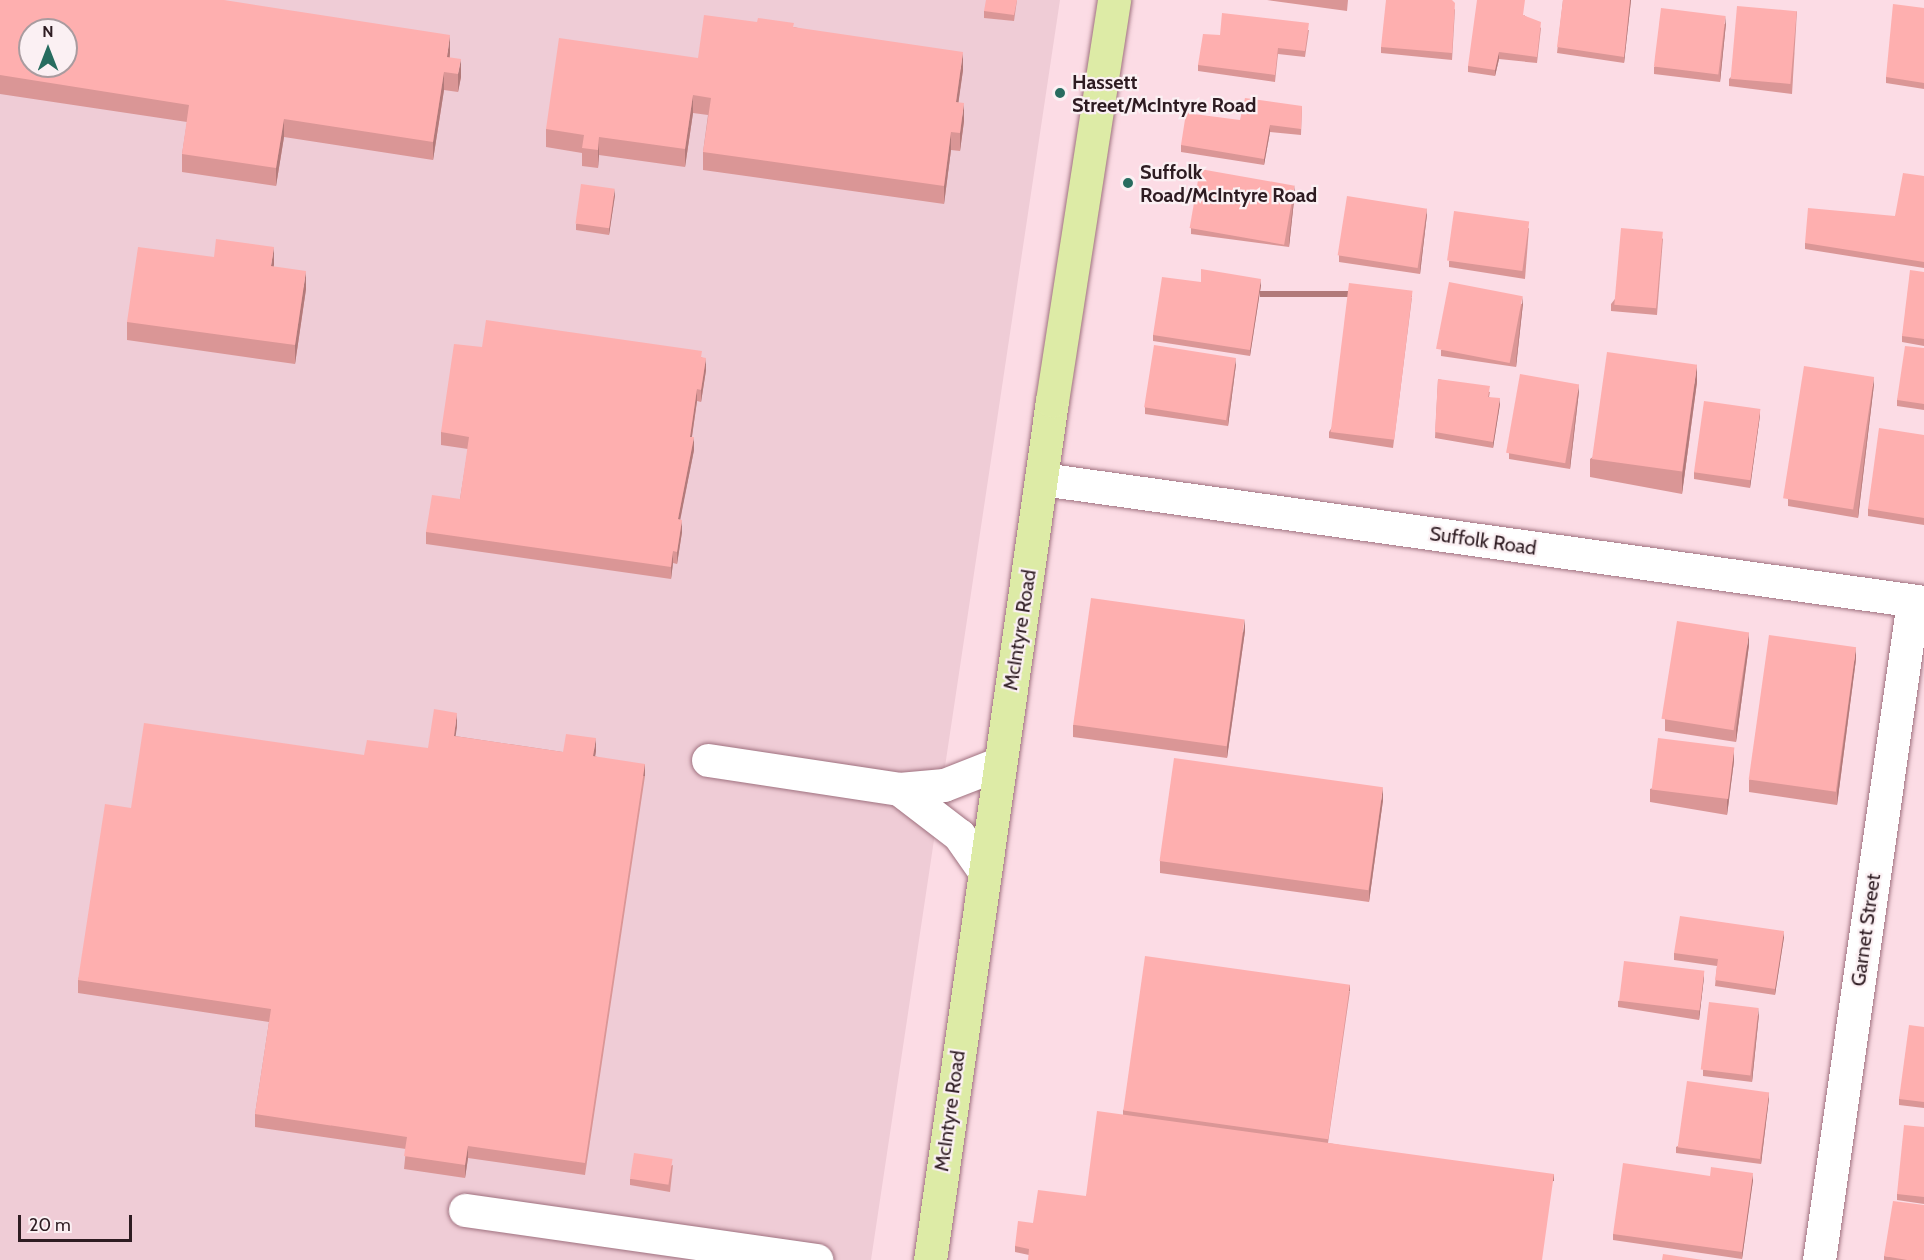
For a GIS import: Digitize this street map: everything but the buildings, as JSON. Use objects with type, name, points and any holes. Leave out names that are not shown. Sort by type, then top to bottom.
[{"type":"main road","name":"McIntyre Road","points":[[930,1260],[984,871],[1114,0]]},
{"type":"street","name":"Suffolk Road","points":[[1042,479],[1919,601]]},
{"type":"street","name":"Garnet Street","points":[[1819,1260],[1919,601]]},
{"type":"street","points":[[708,760],[899,789],[944,785],[1000,763]]},
{"type":"street","points":[[899,789],[959,835],[984,871]]},
{"type":"street","points":[[465,1210],[816,1260]]},
{"type":"shaded area","points":[[0,0],[1060,0],[871,1260],[0,1260]]},
{"type":"place","name":"Hassett Street/McIntyre Road","points":[[1060,93]]},
{"type":"place","name":"Suffolk Road/McIntyre Road","points":[[1128,183]]}]
